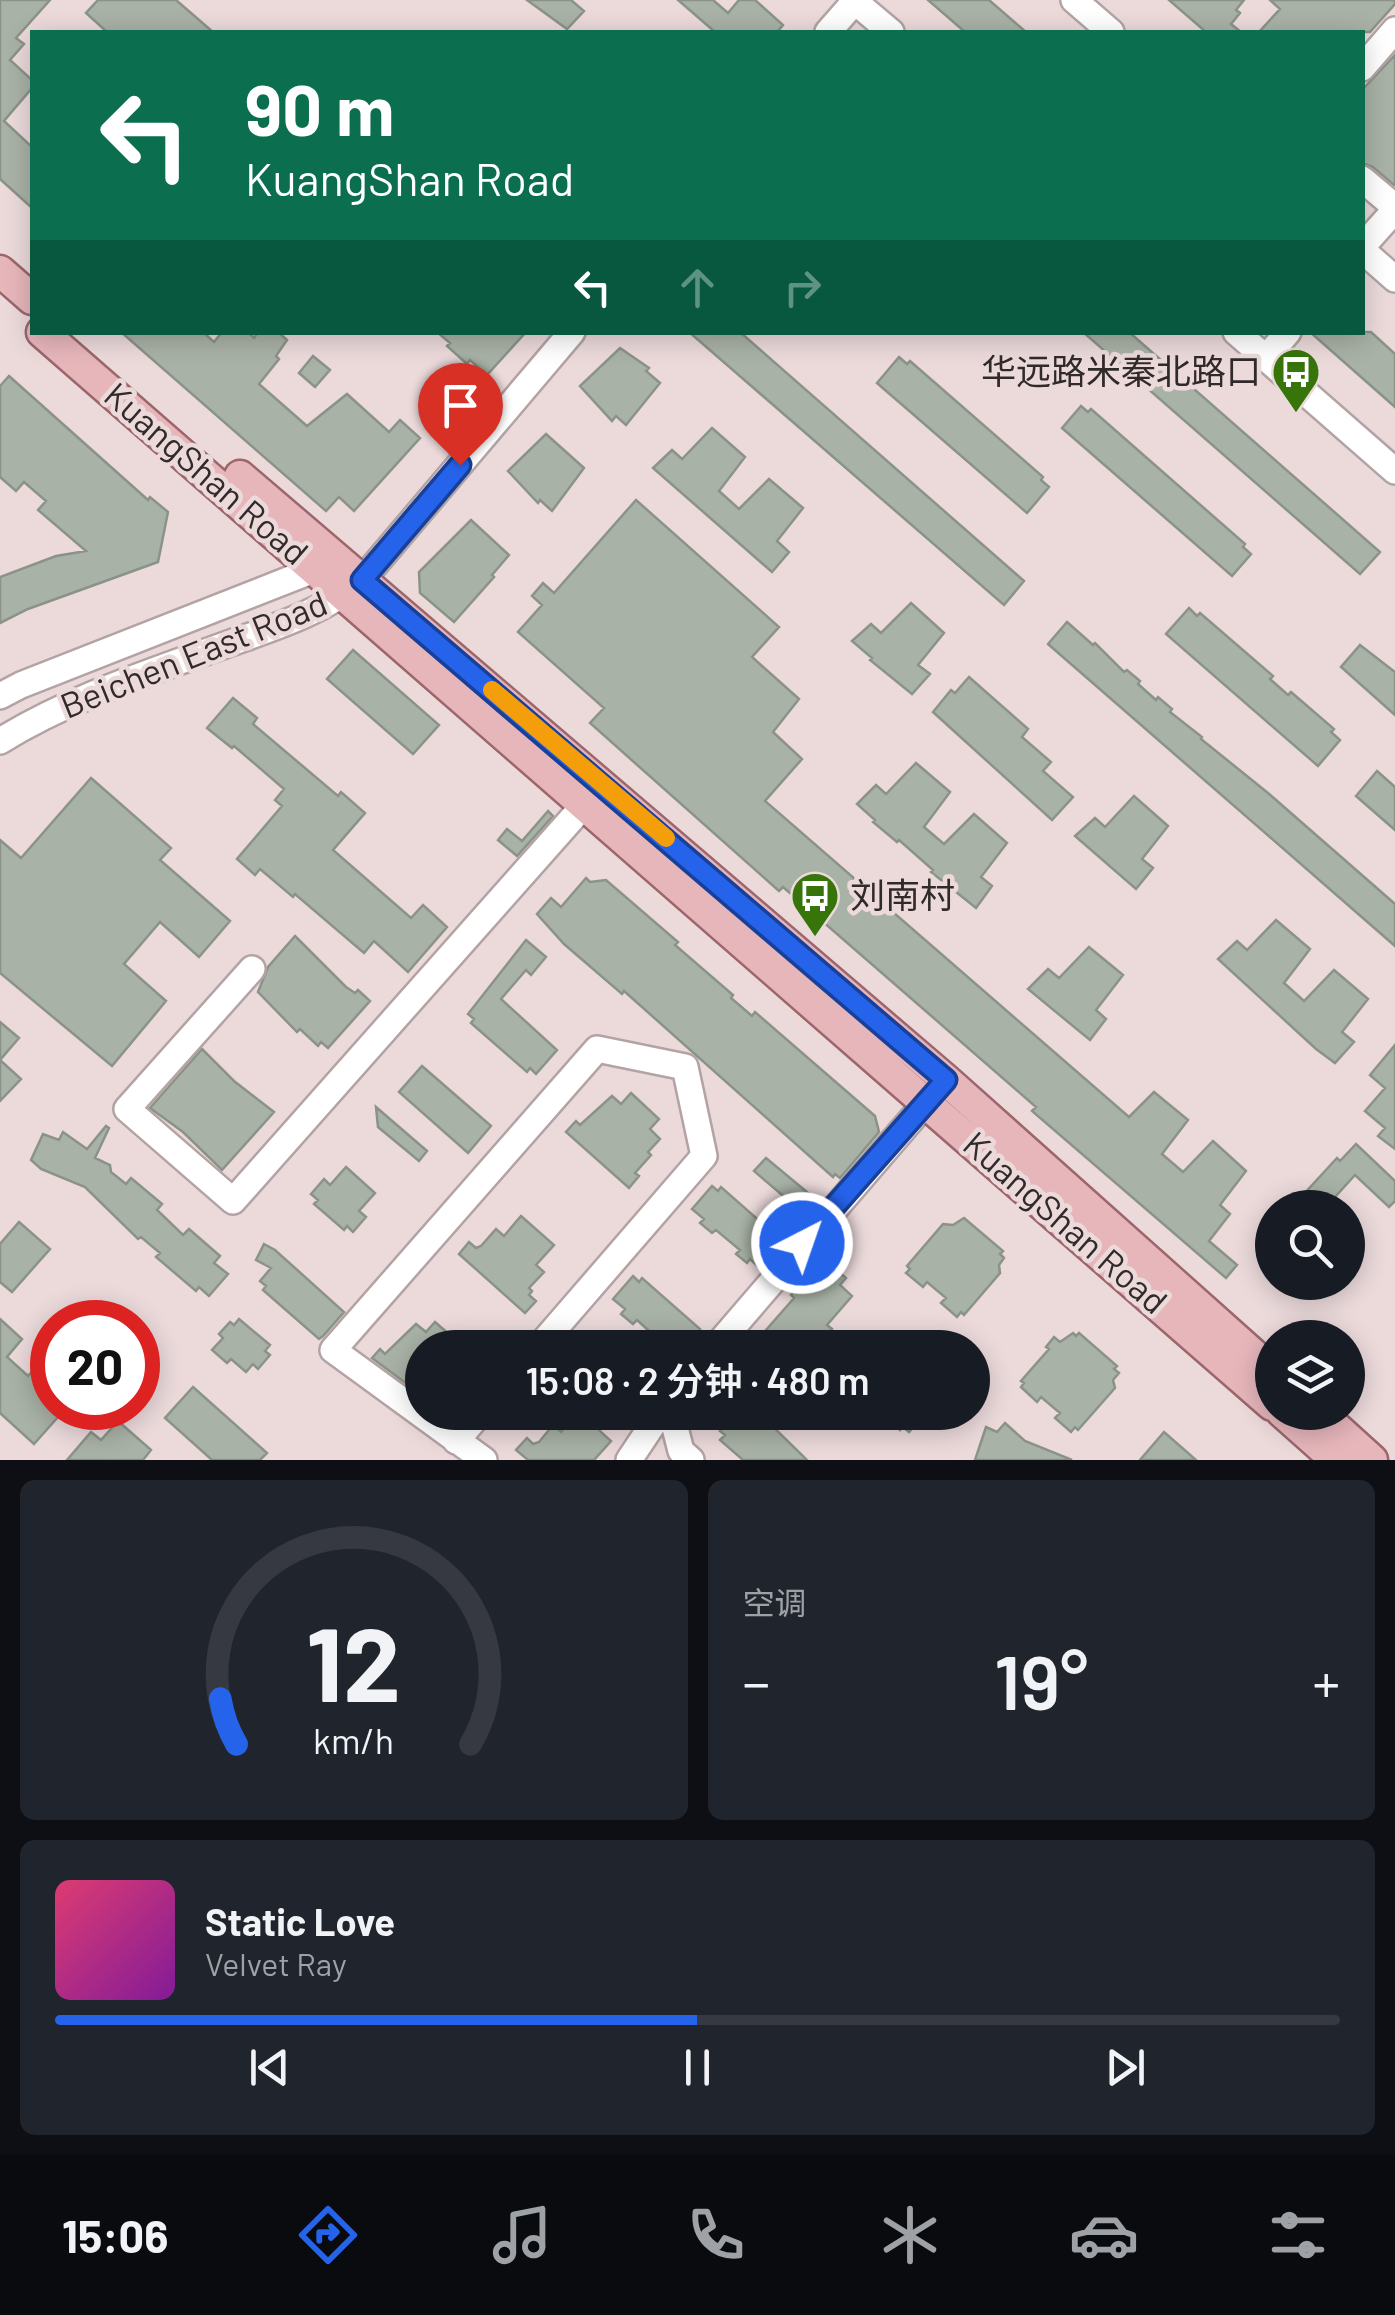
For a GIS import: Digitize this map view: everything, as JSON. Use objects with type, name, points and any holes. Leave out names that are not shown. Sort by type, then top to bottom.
[{"type":"main road","points":[[0,271],[30,297]]},
{"type":"main road","points":[[0,296],[30,322]]},
{"type":"main road","name":"KuangShan Road","points":[[45,335],[316,569],[353,587],[936,1090],[1255,1388]]},
{"type":"main road","name":"KuangShan Road","points":[[74,335],[586,804],[1255,1357]]},
{"type":"main road","points":[[1302,1430],[1336,1460]]},
{"type":"main road","points":[[1339,1430],[1372,1460]]},
{"type":"street","points":[[830,30],[855,0],[888,30]]},
{"type":"street","points":[[1074,0],[1109,30]]},
{"type":"street","points":[[1365,65],[1395,30]]},
{"type":"street","points":[[1365,182],[1395,208],[1365,245]]},
{"type":"street","points":[[1365,252],[1395,279]]},
{"type":"street","points":[[353,587],[569,335]]},
{"type":"street","points":[[1239,335],[1395,471]]},
{"type":"street","points":[[1266,358],[1285,335]]},
{"type":"street","name":"Beichen East Road","points":[[0,696],[316,569]]},
{"type":"street","name":"Beichen East Road","points":[[0,741],[79,698],[293,621],[353,587]]},
{"type":"street","points":[[252,969],[128,1108],[234,1202],[586,804]]},
{"type":"street","points":[[405,1404],[333,1350],[597,1048],[685,1067],[704,1156],[554,1330]]},
{"type":"street","points":[[731,1330],[936,1090]]},
{"type":"street","points":[[748,1330],[917,1134]]},
{"type":"street","points":[[440,1430],[484,1460]]},
{"type":"street","points":[[456,1442],[466,1430]]},
{"type":"street","points":[[628,1460],[649,1430]]},
{"type":"street","points":[[675,1430],[680,1450],[691,1460]]},
{"type":"building","points":[[0,0],[50,0],[16,38],[24,44],[10,60],[30,78],[30,90],[4,121],[30,145],[30,206],[0,179]]},
{"type":"building","points":[[98,0],[176,0],[211,30],[105,30],[86,13]]},
{"type":"building","points":[[527,0],[571,0],[584,11],[567,29]]},
{"type":"building","points":[[678,0],[713,0],[728,13],[739,0],[755,0],[783,25],[779,30],[713,30]]},
{"type":"building","points":[[928,0],[989,0],[1024,30],[963,30]]},
{"type":"building","points":[[1169,0],[1244,0],[1231,24],[1238,30],[1204,30]]},
{"type":"building","points":[[1270,0],[1395,0],[1370,32],[1261,30],[1280,9]]},
{"type":"building","points":[[1395,55],[1394,185],[1365,164],[1365,87]]},
{"type":"building","points":[[1371,332],[1395,354],[1395,407],[1313,335]]},
{"type":"building","points":[[124,335],[206,335],[214,342],[220,335],[281,335],[287,340],[276,356],[279,359],[259,384],[307,426],[347,394],[389,432],[400,420],[420,438],[354,511],[339,497],[326,511]]},
{"type":"building","points":[[441,335],[523,335],[487,375],[470,360],[467,364],[447,346],[450,343]]},
{"type":"building","points":[[692,335],[743,335],[1024,581],[1004,605]]},
{"type":"building","points":[[1086,335],[1132,335],[1380,552],[1360,574]]},
{"type":"building","points":[[620,348],[649,368],[646,371],[660,383],[626,425],[616,416],[612,421],[580,386]]},
{"type":"building","points":[[313,356],[330,370],[315,387],[299,373]]},
{"type":"building","points":[[899,357],[907,364],[910,361],[1043,477],[1041,480],[1049,487],[1027,513],[877,383]]},
{"type":"building","points":[[9,376],[148,500],[150,497],[168,512],[158,562],[0,623],[0,577],[56,556],[86,551],[38,510],[46,501],[24,482],[16,491],[0,477],[0,386]]},
{"type":"building","points":[[1081,406],[1088,412],[1091,409],[1245,544],[1243,547],[1251,554],[1232,576],[1062,428]]},
{"type":"building","points":[[712,428],[745,457],[719,491],[739,509],[769,479],[803,508],[777,541],[789,552],[772,572],[653,468],[672,450],[682,459]]},
{"type":"building","points":[[546,434],[584,468],[552,511],[540,500],[538,503],[508,471]]},
{"type":"building","points":[[636,500],[779,627],[752,657],[799,699],[773,732],[802,759],[765,801],[1129,1117],[1154,1092],[1188,1120],[1162,1154],[1183,1172],[1213,1141],[1246,1171],[1220,1205],[1230,1214],[1209,1241],[1237,1265],[1226,1278],[1032,1111],[1036,1107],[783,887],[779,891],[590,723],[604,708],[518,632],[542,605],[532,596],[543,583],[554,593]]},
{"type":"building","points":[[471,520],[509,555],[454,622],[420,593],[419,572]]},
{"type":"building","points":[[911,603],[944,633],[918,665],[930,674],[912,694],[852,641],[871,624],[881,633]]},
{"type":"building","points":[[1189,608],[1197,616],[1200,613],[1273,676],[1270,679],[1288,695],[1291,692],[1334,729],[1331,732],[1340,740],[1318,766],[1166,634]]},
{"type":"building","points":[[1067,622],[1395,904],[1395,946],[1048,644]]},
{"type":"building","points":[[1360,645],[1395,672],[1395,715],[1341,667]]},
{"type":"building","points":[[353,650],[439,725],[413,754],[327,679]]},
{"type":"building","points":[[969,677],[1028,729],[1022,737],[1051,762],[1043,771],[1073,797],[1052,820],[933,712],[951,690],[955,693]]},
{"type":"building","points":[[233,698],[257,718],[253,724],[338,796],[341,792],[365,813],[333,850],[411,918],[423,905],[447,927],[408,972],[374,941],[364,953],[295,894],[293,897],[260,869],[255,875],[237,859],[282,806],[275,800],[284,789],[207,728]]},
{"type":"building","points":[[916,763],[950,792],[924,827],[944,844],[974,814],[1007,843],[981,877],[992,886],[976,908],[873,822],[857,804],[876,785],[886,794]]},
{"type":"building","points":[[1377,771],[1395,787],[1395,830],[1356,796]]},
{"type":"building","points":[[91,778],[171,848],[160,860],[230,921],[199,957],[160,922],[124,964],[166,1001],[112,1066],[0,973],[0,840],[21,858]]},
{"type":"building","points":[[1134,796],[1168,826],[1142,859],[1153,868],[1136,889],[1075,836],[1095,818],[1105,827]]},
{"type":"building","points":[[548,811],[553,816],[517,856],[498,840],[507,829],[522,841]]},
{"type":"building","points":[[586,878],[590,882],[606,880],[678,942],[675,945],[733,995],[731,998],[752,1016],[755,1012],[875,1116],[879,1132],[840,1178],[835,1174],[833,1177],[624,991],[622,994],[564,944],[537,914],[551,898],[561,907]]},
{"type":"building","points":[[1276,920],[1310,949],[1284,983],[1304,1001],[1334,970],[1368,999],[1342,1032],[1354,1042],[1335,1063],[1218,959],[1237,941],[1247,950]]},
{"type":"building","points":[[295,936],[346,987],[355,993],[358,990],[370,1001],[328,1048],[321,1042],[318,1046],[300,1029],[297,1032],[258,992],[268,967]]},
{"type":"building","points":[[526,940],[546,957],[531,975],[526,970],[501,999],[557,1050],[536,1074],[530,1068],[527,1072],[471,1023],[474,1019],[468,1014]]},
{"type":"building","points":[[1089,947],[1123,975],[1096,1010],[1106,1019],[1090,1040],[1028,989],[1048,969],[1059,978]]},
{"type":"building","points":[[0,1022],[19,1038],[0,1060]]},
{"type":"building","points":[[1395,1045],[1395,1149],[1378,1136],[1385,1128],[1365,1111],[1385,1088],[1370,1075]]},
{"type":"building","points":[[202,1049],[234,1081],[274,1112],[222,1170],[183,1132],[150,1108]]},
{"type":"building","points":[[0,1060],[21,1079],[0,1101]]},
{"type":"building","points":[[422,1066],[491,1126],[468,1153],[399,1092]]},
{"type":"building","points":[[631,1093],[659,1119],[650,1129],[660,1139],[648,1152],[651,1155],[635,1173],[639,1176],[629,1188],[566,1132],[576,1121],[580,1125],[612,1096],[621,1104]]},
{"type":"building","points":[[376,1107],[427,1151],[419,1161],[378,1127]]},
{"type":"building","points":[[106,1126],[109,1128],[95,1158],[110,1165],[111,1172],[126,1184],[131,1178],[162,1204],[157,1210],[183,1235],[189,1229],[220,1256],[214,1263],[228,1274],[209,1296],[199,1287],[196,1291],[156,1257],[160,1253],[141,1237],[138,1239],[85,1187],[41,1169],[31,1160],[43,1134],[59,1140],[63,1132],[87,1149]]},
{"type":"building","points":[[1356,1144],[1395,1181],[1395,1201],[1389,1207],[1355,1175],[1341,1190],[1308,1190],[1337,1158],[1340,1161]]},
{"type":"building","points":[[766,1158],[814,1198],[802,1212],[754,1171]]},
{"type":"building","points":[[346,1167],[375,1193],[359,1211],[366,1217],[353,1232],[347,1226],[344,1230],[314,1204],[318,1200],[311,1194],[324,1179],[330,1185]]},
{"type":"building","points":[[712,1186],[718,1191],[721,1187],[779,1238],[776,1241],[782,1246],[761,1269],[736,1254],[740,1250],[716,1230],[712,1233],[700,1223],[704,1219],[692,1209]]},
{"type":"building","points":[[521,1216],[554,1245],[536,1265],[544,1272],[529,1288],[529,1295],[536,1301],[525,1313],[459,1254],[469,1242],[476,1248],[481,1246],[496,1229],[504,1236]]},
{"type":"building","points":[[964,1218],[1003,1251],[1000,1254],[1004,1258],[999,1265],[1000,1273],[964,1315],[961,1312],[957,1317],[941,1303],[946,1298],[927,1282],[923,1287],[906,1273],[910,1269],[907,1266],[943,1224],[953,1225]]},
{"type":"building","points":[[19,1222],[50,1249],[12,1292],[0,1282],[0,1244]]},
{"type":"building","points":[[264,1244],[344,1312],[319,1339],[263,1290],[266,1286],[260,1281],[271,1268],[256,1260]]},
{"type":"building","points":[[827,1261],[846,1278],[840,1285],[852,1296],[827,1325],[831,1330],[766,1330],[810,1273],[813,1276]]},
{"type":"building","points":[[633,1276],[639,1282],[642,1278],[700,1329],[648,1330],[637,1320],[633,1324],[621,1314],[625,1309],[613,1299]]},
{"type":"building","points":[[0,1319],[22,1339],[7,1357],[30,1374],[30,1430],[46,1430],[34,1444],[0,1413]]},
{"type":"building","points":[[239,1319],[270,1345],[265,1351],[270,1355],[258,1369],[253,1364],[246,1372],[212,1350],[223,1338],[219,1334]]},
{"type":"building","points":[[435,1322],[444,1330],[428,1330]]},
{"type":"building","points":[[1079,1333],[1117,1366],[1114,1369],[1119,1373],[1113,1380],[1115,1388],[1078,1430],[1075,1427],[1071,1432],[1055,1418],[1060,1413],[1041,1397],[1037,1402],[1021,1387],[1021,1381],[1049,1349],[1046,1347],[1054,1337],[1060,1342]]},
{"type":"building","points":[[405,1335],[405,1382],[372,1358],[380,1349],[385,1354]]},
{"type":"building","points":[[193,1387],[267,1453],[260,1460],[212,1460],[165,1418]]},
{"type":"building","points":[[1005,1423],[1025,1441],[1072,1460],[975,1460],[985,1430],[997,1432]]},
{"type":"building","points":[[110,1430],[128,1430],[151,1450],[143,1460],[67,1460],[91,1432],[101,1440]]},
{"type":"building","points":[[549,1430],[599,1430],[611,1441],[594,1460],[528,1460],[516,1450],[527,1438],[533,1444]]},
{"type":"building","points":[[776,1430],[807,1460],[743,1460],[720,1440],[725,1435],[720,1431]]},
{"type":"building","points":[[1164,1432],[1196,1460],[1140,1460]]},
{"type":"slow traffic","points":[[492,690],[666,838]]},
{"type":"place","name":"华远路米秦北路口","points":[[1296,414]]},
{"type":"place","name":"刘南村","points":[[815,938]]},
{"type":"route","points":[[460,465],[362,580],[946,1080],[802,1243]]}]
